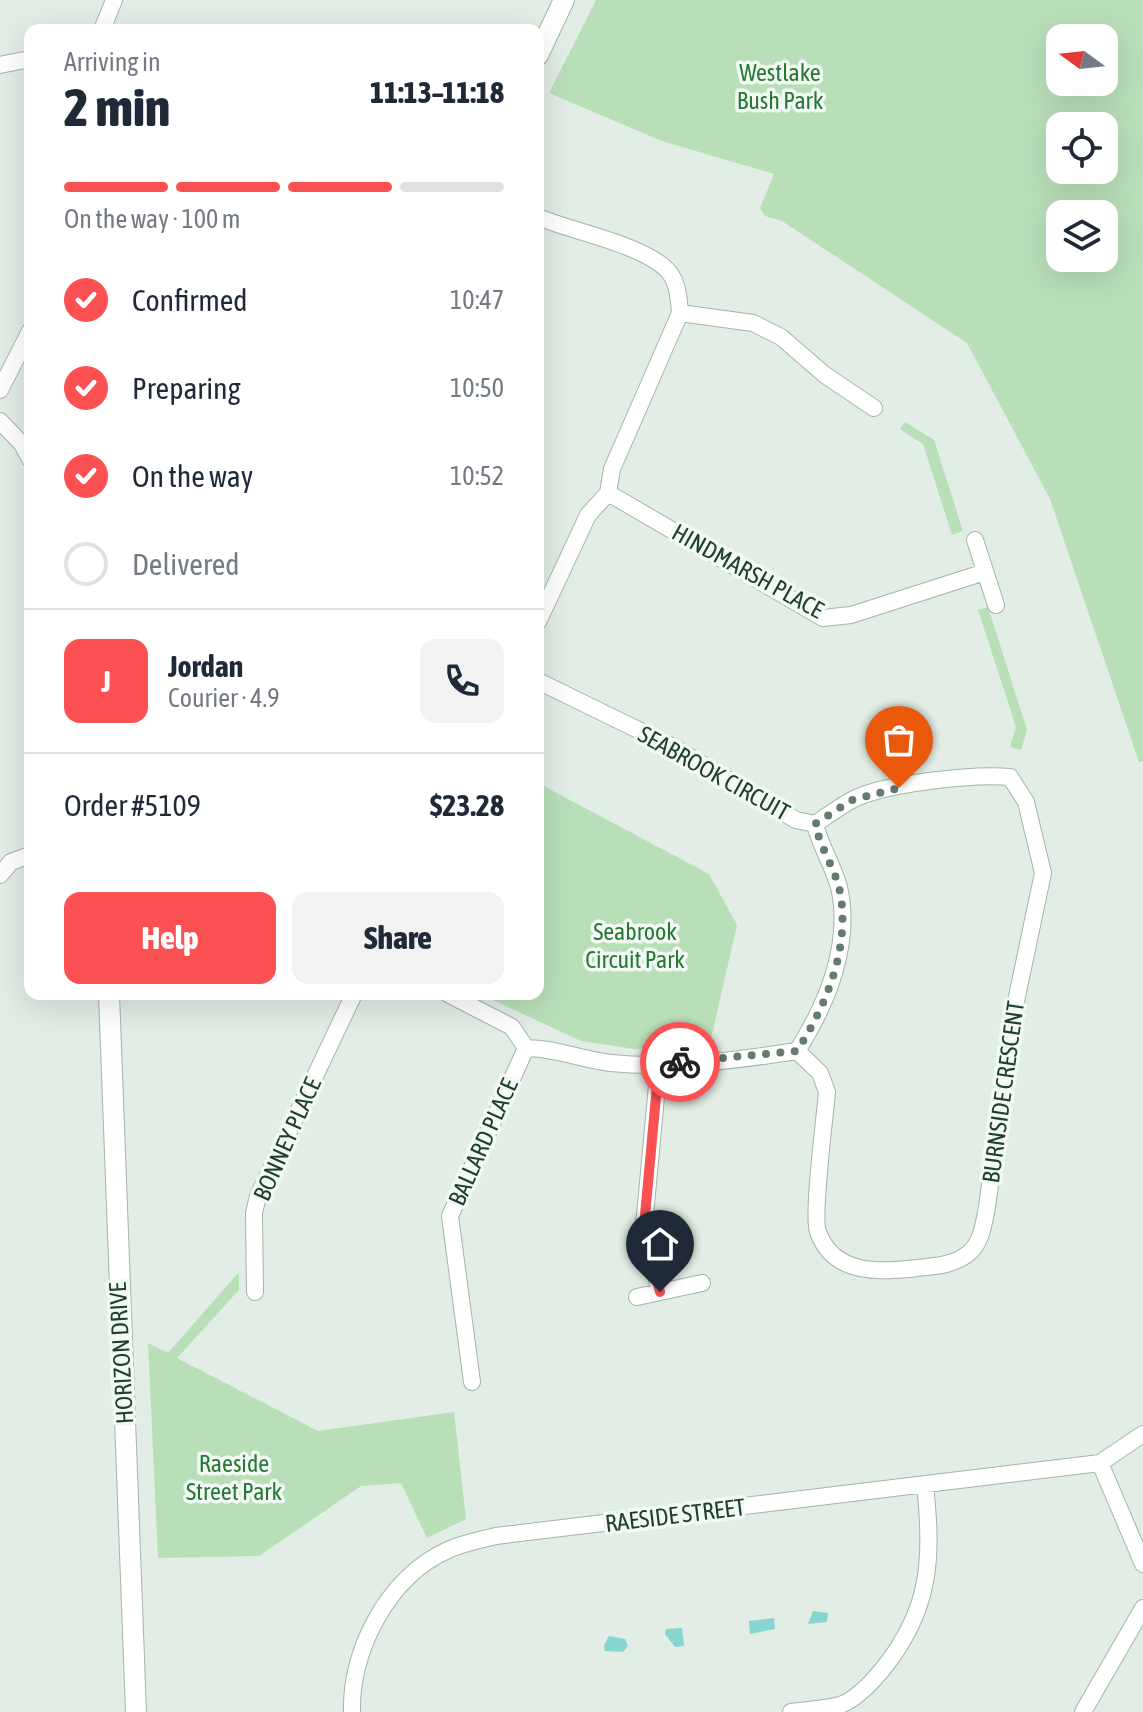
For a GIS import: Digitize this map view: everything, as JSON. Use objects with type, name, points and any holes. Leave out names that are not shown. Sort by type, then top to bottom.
[{"type":"street","points":[[104,24],[114,0]]},
{"type":"street","points":[[544,42],[564,0]]},
{"type":"street","points":[[0,65],[24,60]]},
{"type":"street","points":[[544,219],[588,237],[638,250],[669,272],[678,292],[680,313],[676,329],[612,469],[608,493],[588,515],[544,609]]},
{"type":"street","points":[[680,313],[753,323],[781,337],[825,375],[874,408]]},
{"type":"street","points":[[0,390],[24,343]]},
{"type":"street","points":[[0,421],[24,448]]},
{"type":"street","name":"HINDMARSH PLACE","points":[[608,493],[823,618],[851,615],[985,572]]},
{"type":"street","points":[[975,540],[996,605]]},
{"type":"street","name":"SEABROOK CIRCUIT","points":[[544,684],[673,747],[796,820],[815,824],[839,887],[842,933],[832,984],[797,1051]]},
{"type":"street","name":"BURNSIDE CRESCENT","points":[[797,1051],[820,1073],[827,1092],[817,1229],[827,1250],[851,1267],[877,1273],[948,1265],[970,1252],[982,1232],[987,1207],[1011,1025],[1043,873],[1026,802],[1010,777],[983,775],[871,792],[815,824]]},
{"type":"street","points":[[0,875],[11,862],[24,857]]},
{"type":"street","name":"HORIZON DRIVE","points":[[109,1000],[136,1712]]},
{"type":"street","name":"BONNEY PLACE","points":[[255,1292],[254,1213],[258,1196],[351,1000]]},
{"type":"street","points":[[460,1000],[512,1027],[526,1048],[551,1048],[610,1063],[659,1064],[797,1051]]},
{"type":"street","name":"BALLARD PLACE","points":[[472,1382],[450,1216],[526,1048]]},
{"type":"street","points":[[659,1064],[644,1226],[660,1292]]},
{"type":"street","points":[[637,1297],[702,1283]]},
{"type":"street","name":"RAESIDE STREET","points":[[352,1712],[355,1666],[371,1627],[401,1586],[447,1550],[496,1536],[1100,1463],[1143,1434]]},
{"type":"street","points":[[1100,1463],[1143,1564]]},
{"type":"street","points":[[791,1712],[842,1704],[872,1683],[900,1649],[925,1594],[931,1540],[925,1485]]},
{"type":"street","points":[[1083,1712],[1143,1608]]},
{"type":"green space","name":"Westlake Bush Park","points":[[596,0],[1143,0],[1143,761],[1139,762],[1050,499],[967,343],[782,221],[765,216],[760,208],[774,174],[662,141],[549,93]]},
{"type":"green space","points":[[905,422],[934,440],[963,531],[952,535],[923,444],[900,429]]},
{"type":"green space","points":[[988,607],[1027,730],[1021,750],[1010,747],[1016,727],[978,610]]},
{"type":"green space","name":"Seabrook Circuit Park","points":[[544,786],[709,874],[737,925],[710,1043],[635,1049],[581,1041],[493,1000],[544,1000]]},
{"type":"green space","name":"Raeside Street Park","points":[[239,1272],[239,1290],[177,1358],[318,1431],[454,1412],[466,1519],[427,1538],[401,1483],[361,1486],[259,1556],[158,1558],[148,1343],[168,1353]]},
{"type":"water","points":[[813,1611],[828,1613],[827,1622],[808,1624]]},
{"type":"water","points":[[774,1618],[775,1629],[750,1634],[749,1621]]},
{"type":"water","points":[[682,1628],[684,1646],[675,1647],[665,1634],[666,1629]]},
{"type":"water","points":[[609,1636],[625,1639],[628,1646],[623,1652],[605,1651],[604,1645]]},
{"type":"way so far","points":[[680,1062],[797,1051],[832,984],[842,933],[839,887],[815,824],[852,800],[871,792],[899,788]]},
{"type":"route","points":[[660,1292],[644,1226],[659,1064],[680,1062]]}]
